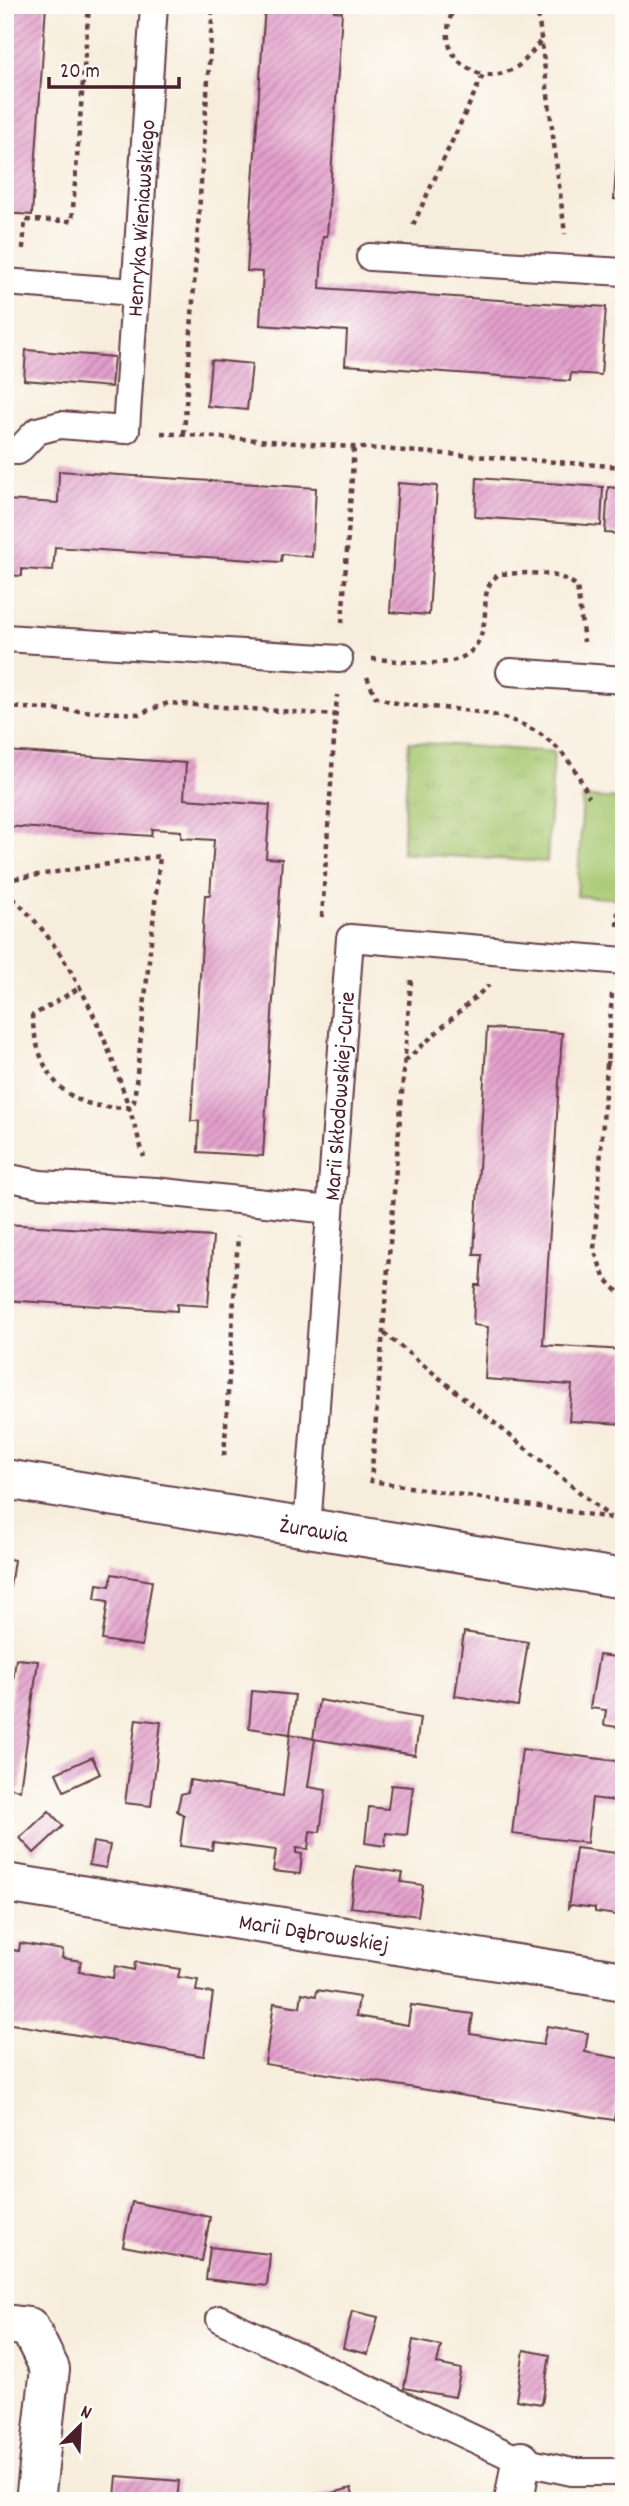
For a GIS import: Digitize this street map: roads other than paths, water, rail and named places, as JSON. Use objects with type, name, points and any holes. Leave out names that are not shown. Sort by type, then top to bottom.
[{"type":"street","name":"Żurawia","points":[[5,1479],[624,1579]]},
{"type":"street","name":"Marii Dąbrowskiej","points":[[5,1883],[624,1981]]},
{"type":"street","points":[[5,2324],[29,2327],[50,2369],[35,2501]]},
{"type":"street","points":[[514,2501],[521,2461]]},
{"type":"lane","name":"Henryka Wieniawskiego","points":[[5,450],[18,451],[37,431],[60,425],[126,430],[154,5]]},
{"type":"lane","points":[[370,257],[624,272]]},
{"type":"lane","points":[[5,282],[134,292]]},
{"type":"lane","points":[[5,638],[351,658]]},
{"type":"lane","points":[[510,672],[624,680]]},
{"type":"lane","name":"Marii Skłodowskiej-Curie","points":[[307,1529],[350,938],[619,961]]},
{"type":"lane","points":[[5,1177],[40,1184],[155,1191],[330,1210]]},
{"type":"lane","points":[[220,2319],[521,2461],[572,2472],[624,2472]]}]
